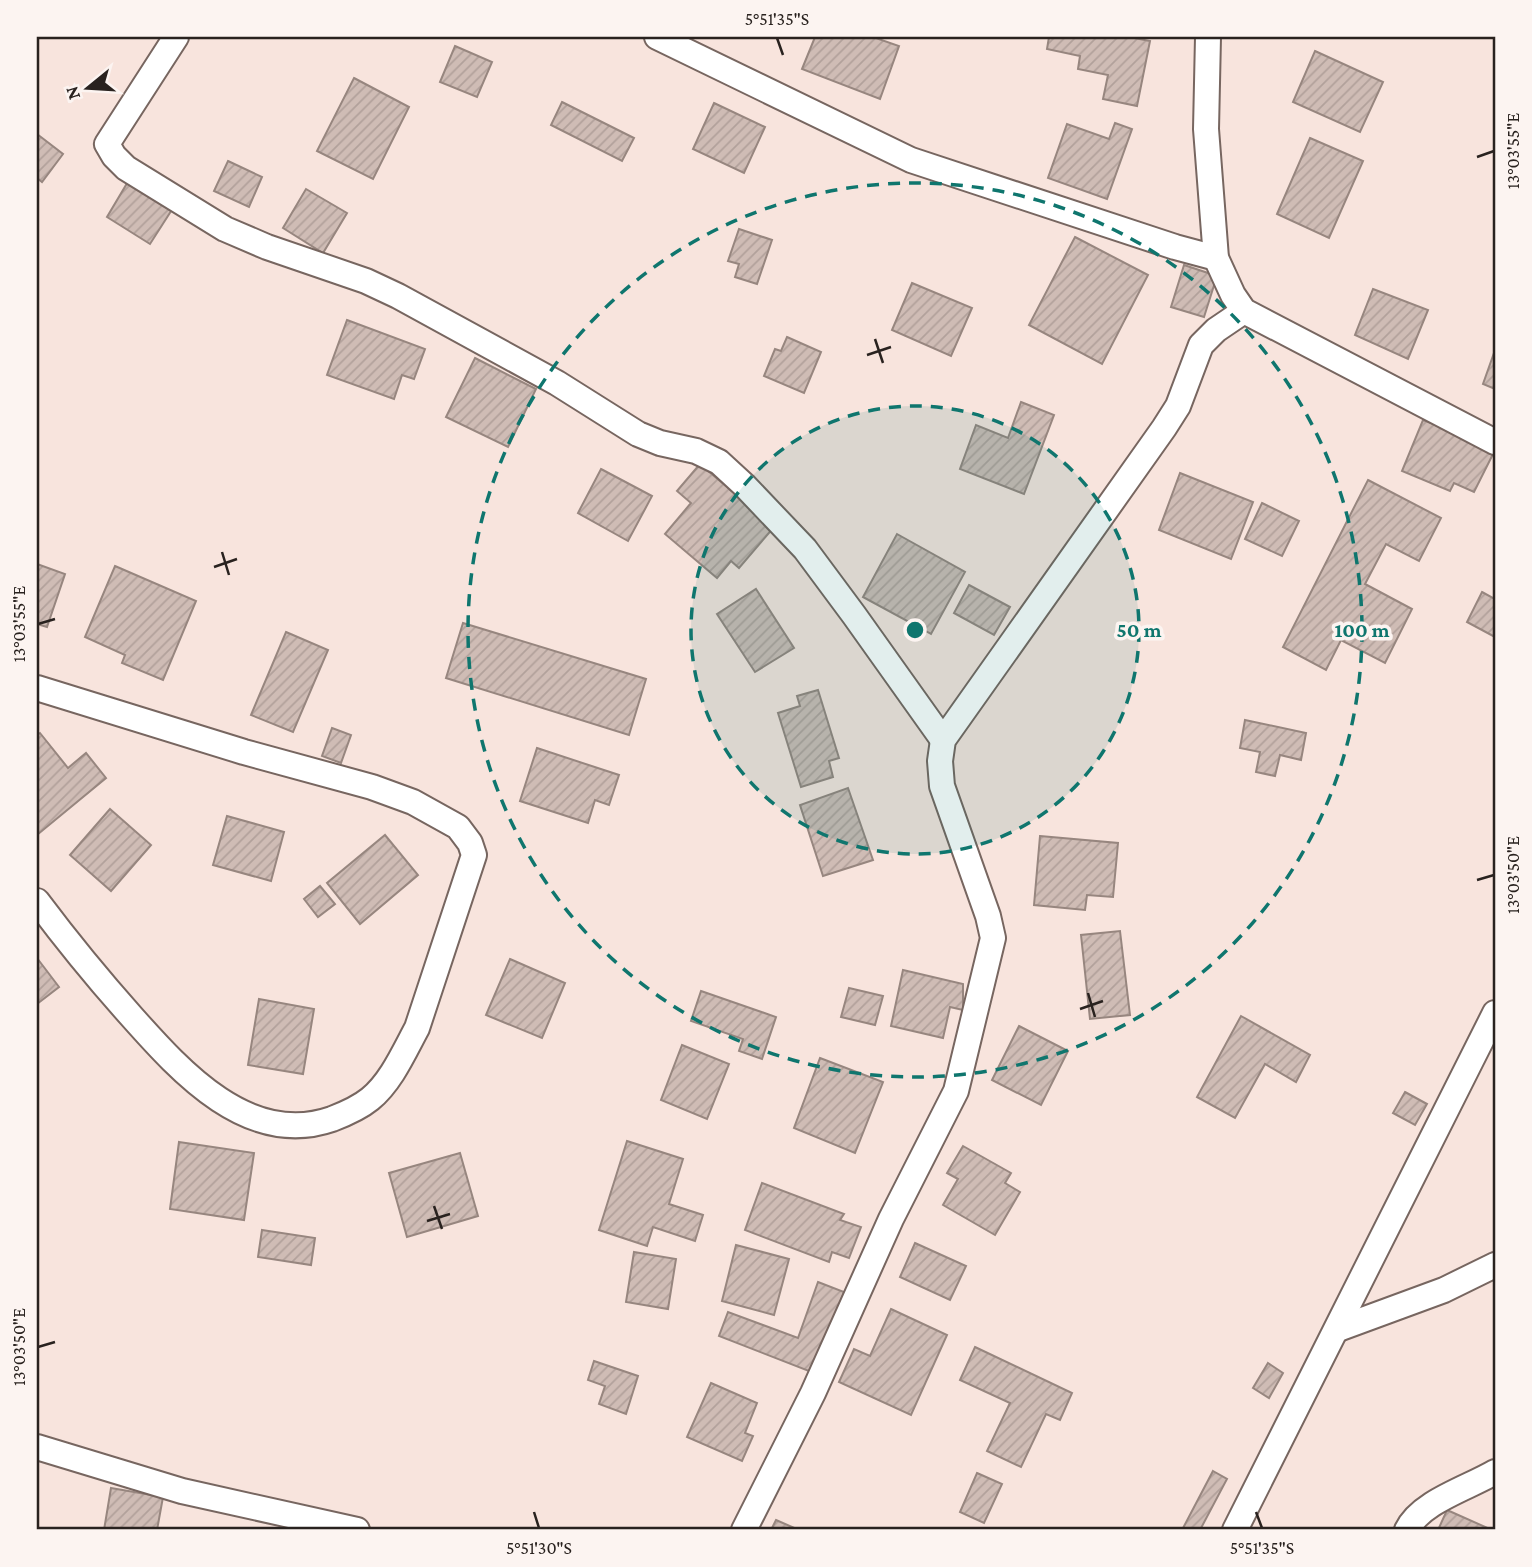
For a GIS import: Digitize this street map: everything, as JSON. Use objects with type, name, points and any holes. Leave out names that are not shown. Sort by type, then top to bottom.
[{"type":"street","points":[[176,37],[107,144],[120,162],[225,229],[267,247],[366,281],[398,296],[557,383],[638,434],[660,443],[696,451],[719,462],[805,549],[943,740]]},
{"type":"street","points":[[657,37],[911,160],[1216,258]]},
{"type":"street","points":[[1208,37],[1206,129],[1216,258],[1233,295],[1244,311],[1495,442]]},
{"type":"street","points":[[744,1530],[813,1393],[891,1219],[956,1091],[967,1049],[993,938],[988,916],[942,786],[940,761],[943,740],[1164,428],[1178,406],[1201,345],[1216,330],[1244,311]]},
{"type":"street","points":[[37,688],[231,748],[372,787],[413,802],[458,827],[470,843],[474,855],[417,1028],[404,1052],[386,1081],[370,1099],[346,1114],[317,1124],[287,1125],[265,1122],[232,1108],[196,1083],[93,974],[37,901]]},
{"type":"street","points":[[1235,1530],[1495,1013]]},
{"type":"street","points":[[1338,1329],[1433,1294],[1495,1265]]},
{"type":"street","points":[[37,1447],[182,1491],[357,1530]]},
{"type":"street","points":[[1407,1530],[1432,1503],[1471,1487],[1495,1472]]},
{"type":"building","points":[[815,37],[873,37],[899,46],[880,99],[802,69]]},
{"type":"building","points":[[1049,37],[1129,37],[1150,41],[1137,106],[1103,99],[1108,75],[1078,69],[1080,56],[1047,49]]},
{"type":"building","points":[[455,46],[492,62],[477,97],[440,82]]},
{"type":"building","points":[[1315,51],[1383,82],[1360,132],[1293,102]]},
{"type":"building","points":[[354,78],[409,107],[373,179],[317,151]]},
{"type":"building","points":[[562,102],[634,138],[622,161],[551,125]]},
{"type":"building","points":[[714,103],[765,127],[744,173],[693,149]]},
{"type":"building","points":[[1115,123],[1132,129],[1107,199],[1048,178],[1067,124],[1109,139]]},
{"type":"building","points":[[37,134],[63,154],[42,182],[37,178]]},
{"type":"building","points":[[1310,138],[1363,161],[1329,238],[1277,214]]},
{"type":"building","points":[[228,161],[262,177],[249,207],[214,191]]},
{"type":"building","points":[[129,180],[173,208],[150,244],[107,217]]},
{"type":"building","points":[[306,189],[347,213],[323,253],[283,228]]},
{"type":"building","points":[[739,229],[772,240],[757,284],[735,277],[739,264],[728,261]]},
{"type":"building","points":[[1075,237],[1148,275],[1102,364],[1029,325]]},
{"type":"building","points":[[1184,265],[1217,276],[1204,317],[1171,307]]},
{"type":"building","points":[[912,283],[972,308],[951,356],[892,330]]},
{"type":"building","points":[[1373,289],[1428,310],[1408,359],[1355,335]]},
{"type":"building","points":[[347,320],[425,349],[414,379],[402,375],[394,399],[327,375]]},
{"type":"building","points":[[787,337],[821,352],[804,393],[764,376],[775,349],[781,351]]},
{"type":"building","points":[[1495,350],[1495,389],[1483,384]]},
{"type":"building","points":[[475,358],[536,389],[508,447],[446,417]]},
{"type":"building","points":[[1021,402],[1054,415],[1024,494],[960,469],[976,425],[1008,438]]},
{"type":"building","points":[[1423,420],[1473,439],[1494,452],[1474,492],[1454,483],[1450,491],[1402,471]]},
{"type":"building","points":[[700,464],[774,527],[739,568],[731,561],[717,578],[665,534],[691,503],[677,491]]},
{"type":"building","points":[[601,469],[652,496],[628,541],[578,513]]},
{"type":"building","points":[[1180,473],[1253,502],[1231,559],[1159,530]]},
{"type":"building","points":[[1368,480],[1441,518],[1419,561],[1386,544],[1365,584],[1412,609],[1385,663],[1341,640],[1326,670],[1283,647]]},
{"type":"building","points":[[1262,503],[1299,521],[1282,556],[1245,539]]},
{"type":"building","points":[[897,534],[965,572],[931,634],[863,597]]},
{"type":"building","points":[[37,564],[65,574],[47,627],[37,624]]},
{"type":"building","points":[[115,566],[196,601],[163,680],[122,663],[125,655],[85,637]]},
{"type":"building","points":[[969,585],[1010,607],[994,635],[954,613]]},
{"type":"building","points":[[756,589],[794,648],[755,672],[717,614]]},
{"type":"building","points":[[1482,592],[1495,599],[1495,637],[1467,622]]},
{"type":"building","points":[[463,623],[646,679],[629,735],[446,678]]},
{"type":"building","points":[[286,632],[328,650],[293,732],[251,715]]},
{"type":"building","points":[[818,690],[839,758],[829,761],[833,777],[801,787],[778,713],[800,706],[797,696]]},
{"type":"building","points":[[1245,720],[1306,733],[1301,760],[1280,755],[1275,776],[1256,772],[1260,752],[1240,748]]},
{"type":"building","points":[[332,728],[351,735],[341,763],[322,756]]},
{"type":"building","points":[[40,733],[68,768],[86,753],[106,778],[37,835],[37,735]]},
{"type":"building","points":[[537,748],[619,775],[609,805],[595,800],[588,823],[520,801]]},
{"type":"building","points":[[848,788],[873,860],[823,876],[800,805]]},
{"type":"building","points":[[110,809],[151,845],[111,891],[70,855]]},
{"type":"building","points":[[227,816],[284,832],[271,881],[213,865]]},
{"type":"building","points":[[385,835],[418,875],[360,924],[327,883]]},
{"type":"building","points":[[1040,836],[1118,843],[1113,897],[1087,895],[1085,910],[1034,905]]},
{"type":"building","points":[[320,886],[335,904],[318,917],[304,899]]},
{"type":"building","points":[[1120,931],[1130,1015],[1090,1019],[1081,935]]},
{"type":"building","points":[[37,958],[59,987],[37,1004]]},
{"type":"building","points":[[510,959],[565,983],[542,1038],[486,1015]]},
{"type":"building","points":[[903,970],[963,984],[963,1010],[950,1007],[943,1038],[891,1026]]},
{"type":"building","points":[[849,988],[883,996],[875,1025],[841,1017]]},
{"type":"building","points":[[701,991],[776,1017],[762,1059],[739,1051],[743,1039],[691,1021]]},
{"type":"building","points":[[259,999],[314,1009],[303,1074],[248,1065]]},
{"type":"building","points":[[1241,1016],[1310,1055],[1296,1082],[1265,1064],[1235,1118],[1197,1097]]},
{"type":"building","points":[[1019,1026],[1068,1051],[1041,1105],[992,1080]]},
{"type":"building","points":[[682,1045],[729,1064],[707,1119],[661,1100]]},
{"type":"building","points":[[820,1058],[883,1082],[855,1153],[794,1128]]},
{"type":"building","points":[[1405,1092],[1427,1104],[1415,1125],[1393,1113]]},
{"type":"building","points":[[627,1141],[683,1159],[669,1204],[703,1215],[695,1241],[653,1227],[647,1246],[599,1230]]},
{"type":"building","points":[[179,1142],[254,1153],[244,1220],[170,1209]]},
{"type":"building","points":[[963,1146],[1011,1173],[1005,1183],[1020,1192],[995,1235],[943,1205],[958,1179],[947,1173]]},
{"type":"building","points":[[460,1153],[478,1216],[407,1237],[389,1173]]},
{"type":"building","points":[[762,1183],[844,1214],[840,1220],[861,1227],[849,1258],[832,1252],[829,1262],[745,1230]]},
{"type":"building","points":[[262,1230],[315,1238],[311,1265],[258,1257]]},
{"type":"building","points":[[915,1243],[966,1266],[950,1300],[900,1277]]},
{"type":"building","points":[[736,1245],[789,1259],[774,1315],[722,1301]]},
{"type":"building","points":[[634,1252],[676,1259],[668,1309],[626,1302]]},
{"type":"building","points":[[818,1282],[844,1292],[814,1373],[719,1336],[728,1312],[798,1338]]},
{"type":"building","points":[[891,1309],[947,1335],[911,1415],[839,1382],[854,1349],[870,1356]]},
{"type":"building","points":[[975,1347],[1072,1393],[1060,1420],[1046,1414],[1021,1467],[987,1451],[1010,1403],[960,1380]]},
{"type":"building","points":[[594,1361],[638,1376],[626,1414],[599,1404],[605,1386],[588,1380]]},
{"type":"building","points":[[1268,1363],[1283,1373],[1269,1398],[1253,1388]]},
{"type":"building","points":[[711,1383],[757,1403],[745,1433],[753,1436],[742,1461],[687,1437]]},
{"type":"building","points":[[1213,1471],[1227,1479],[1200,1530],[1182,1530]]},
{"type":"building","points":[[977,1473],[1002,1484],[984,1523],[960,1512]]},
{"type":"building","points":[[111,1488],[163,1497],[157,1530],[104,1530]]},
{"type":"building","points":[[1447,1510],[1492,1530],[1438,1530]]},
{"type":"building","points":[[776,1520],[799,1530],[771,1530]]}]
